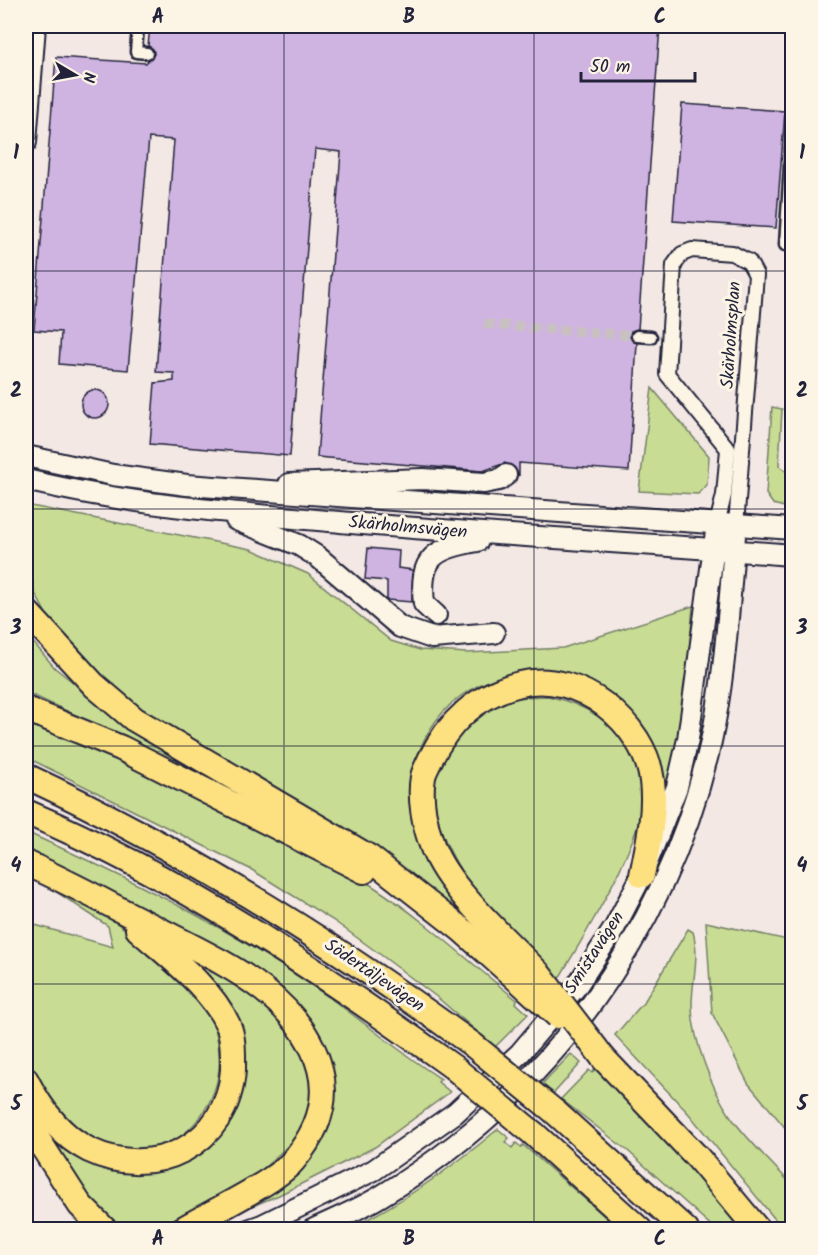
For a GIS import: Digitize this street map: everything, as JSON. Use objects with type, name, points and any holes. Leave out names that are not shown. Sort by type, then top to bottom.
[{"type":"highway","points":[[26,611],[94,685],[134,719],[369,857],[462,930],[533,980]]},
{"type":"highway","points":[[642,875],[650,832],[652,781],[645,752],[622,719],[609,707],[584,692],[554,683],[522,683],[493,693],[464,712],[440,738],[423,776],[424,814],[433,850],[457,888],[533,980],[698,1158],[758,1230]]},
{"type":"highway","points":[[26,709],[122,748],[363,871],[533,980]]},
{"type":"highway","name":"Södertäljevägen","points":[[26,776],[91,807],[237,886],[358,963],[473,1045],[555,1112],[686,1230]]},
{"type":"highway","name":"Södertäljevägen","points":[[26,812],[138,866],[295,956],[453,1067],[534,1134],[640,1230]]},
{"type":"highway","points":[[26,863],[224,964],[278,1001],[300,1024],[314,1048],[323,1082],[318,1123],[292,1163],[255,1188],[181,1230]]},
{"type":"highway","points":[[26,1080],[36,1100],[64,1134],[88,1149],[113,1159],[166,1160],[186,1150],[208,1132],[223,1108],[232,1083],[233,1056],[229,1027],[212,1001],[183,969],[109,904]]},
{"type":"highway","points":[[26,1121],[80,1205]]},
{"type":"highway","points":[[26,1146],[105,1230]]},
{"type":"main road","points":[[26,142],[35,26]]},
{"type":"main road","name":"Skärholmsvägen","points":[[26,456],[112,475],[243,489],[792,529]]},
{"type":"main road","points":[[243,489],[304,482],[423,479],[484,483],[499,480],[506,475]]},
{"type":"main road","name":"Skärholmsvägen","points":[[26,480],[92,495],[208,511],[504,536],[792,555]]},
{"type":"main road","points":[[208,511],[247,523],[318,557],[400,627],[432,638],[494,633]]},
{"type":"main road","name":"Smistavägen","points":[[248,1230],[374,1170],[455,1113],[520,1053],[576,987],[615,927],[642,875],[677,787],[688,738],[713,549],[727,524]]},
{"type":"main road","name":"Smistavägen","points":[[312,1230],[380,1197],[470,1134],[539,1070],[597,999],[637,939],[664,883],[697,795],[705,764],[720,686],[733,550],[727,524]]},
{"type":"main road","points":[[436,615],[424,604],[421,581],[428,563],[438,552],[449,546],[504,536]]},
{"type":"street","points":[[138,26],[136,52],[147,52]]},
{"type":"street","points":[[785,245],[792,134]]},
{"type":"street","name":"Skärholmsplan","points":[[692,250],[732,253],[749,262],[756,275],[727,524],[724,495],[728,449],[667,374],[674,265],[682,254],[692,250]]},
{"type":"street","points":[[637,336],[651,337]]},
{"type":"green space","points":[[652,388],[709,456],[707,485],[698,494],[639,491]]},
{"type":"green space","points":[[772,407],[782,409],[779,466],[792,476],[792,509],[773,504],[766,494]]},
{"type":"green space","points":[[26,505],[251,549],[308,574],[391,641],[420,650],[467,653],[563,648],[693,606],[681,728],[671,772],[665,783],[653,745],[639,726],[633,722],[523,678],[512,676],[489,681],[469,691],[451,704],[436,721],[415,762],[411,784],[411,807],[495,942],[330,820],[124,702],[51,623],[35,593],[26,551]]},
{"type":"green space","points":[[26,634],[55,668],[98,702],[273,811],[204,775],[26,692]]},
{"type":"green space","points":[[548,696],[575,704],[609,725],[626,745],[644,778],[644,800],[638,826],[627,853],[599,911],[557,982],[514,937],[471,886],[454,858],[441,829],[435,799],[437,769],[441,756],[446,744],[459,730],[487,710],[504,702],[512,699]]},
{"type":"green space","points":[[26,715],[247,817],[333,862],[411,913],[517,1000],[516,1003],[528,1014],[495,1047],[438,998],[381,955],[334,921],[252,870],[26,757]]},
{"type":"green space","points":[[26,832],[172,902],[243,942],[344,1008],[441,1079],[438,1082],[450,1092],[375,1147],[279,1195],[231,1215],[322,1128],[297,1010],[26,853]]},
{"type":"green space","points":[[46,885],[93,907],[119,924],[187,989],[211,1018],[219,1053],[216,1087],[200,1117],[175,1140],[150,1151],[124,1151],[99,1141],[75,1125],[55,1104],[38,1078],[26,1052],[26,920],[28,923],[113,947],[108,926]]},
{"type":"green space","points":[[706,922],[792,941],[792,1136],[748,1083],[712,1013]]},
{"type":"green space","points":[[688,929],[693,932],[696,950],[692,996],[693,1018],[704,1063],[731,1117],[792,1185],[792,1229],[783,1229],[689,1114],[615,1035],[644,1002]]},
{"type":"green space","points":[[175,947],[269,1003],[302,1046],[310,1072],[311,1097],[305,1122],[295,1139],[263,1169],[165,1229],[121,1229],[107,1217],[84,1190],[35,1114],[77,1154],[102,1168],[131,1172],[181,1162],[242,1058]]},
{"type":"green space","points":[[571,1054],[581,1063],[554,1093],[542,1084]]},
{"type":"green space","points":[[597,1067],[751,1229],[715,1229],[628,1151],[561,1099],[589,1070],[592,1073]]},
{"type":"green space","points":[[498,1129],[509,1138],[505,1142],[512,1148],[516,1143],[521,1147],[523,1145],[619,1229],[349,1229],[427,1184]]},
{"type":"building","points":[[150,26],[660,26],[638,329],[631,331],[630,336],[637,343],[629,471],[519,463],[519,476],[515,468],[505,463],[483,471],[317,457],[341,152],[315,149],[290,456],[150,444],[155,383],[174,381],[174,373],[156,372],[174,140],[149,138],[128,370],[59,364],[61,332],[34,330],[56,57],[146,63],[154,54],[153,49],[148,46]]},
{"type":"building","points":[[682,104],[785,111],[776,228],[673,221]]},
{"type":"building","points":[[95,390],[105,394],[109,404],[105,414],[95,418],[85,414],[81,404],[85,394]]},
{"type":"building","points":[[368,548],[399,551],[398,568],[413,570],[412,602],[387,600],[387,581],[365,579]]},
{"type":"tunnel","points":[[484,324],[637,336]]}]
